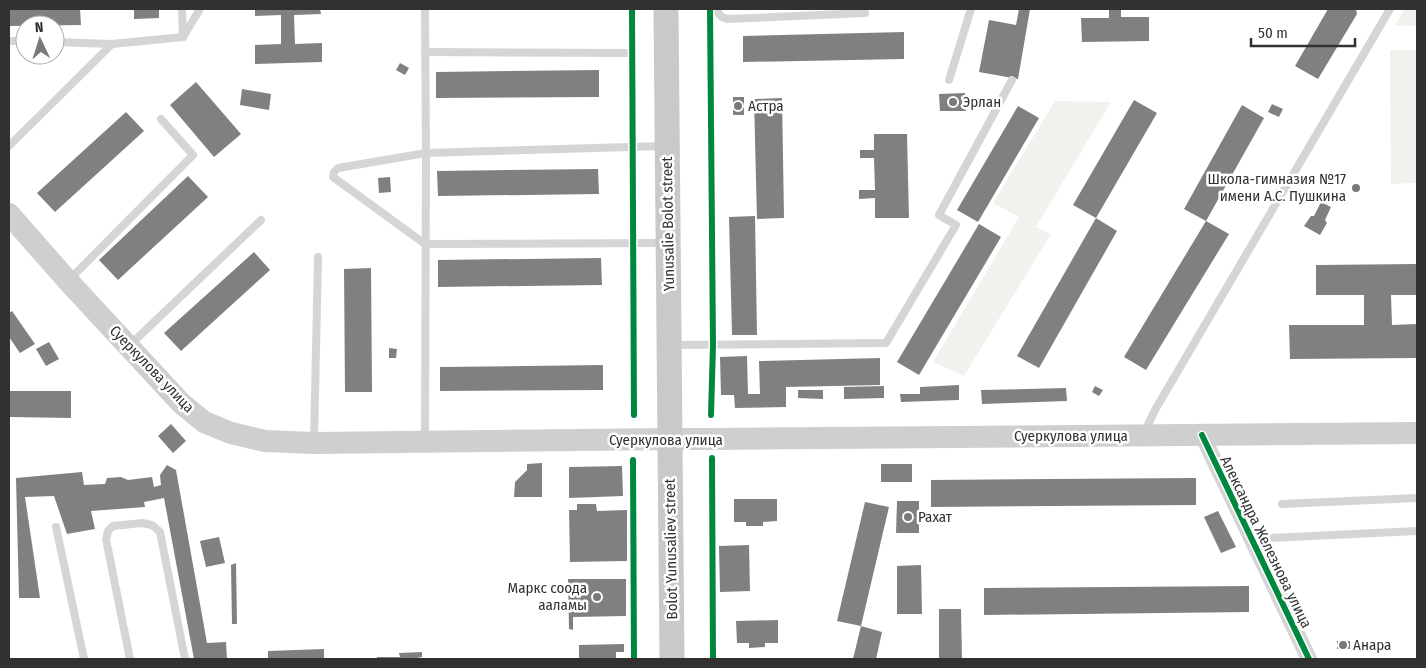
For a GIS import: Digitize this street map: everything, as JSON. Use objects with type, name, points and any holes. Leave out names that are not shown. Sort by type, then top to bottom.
[{"type":"main road","name":"Yunusalie Bolot street","points":[[666,9],[670,439]]},
{"type":"main road","name":"Суеркулова улица","points":[[9,214],[181,403],[204,422],[231,433],[265,441],[314,443],[1417,433]]},
{"type":"main road","name":"Bolot Yunusaliev street","points":[[670,439],[672,659]]},
{"type":"street","name":"Александра Железнова улица","points":[[1202,435],[1309,659]]},
{"type":"lane","points":[[182,9],[183,37]]},
{"type":"lane","points":[[183,37],[200,9]]},
{"type":"lane","points":[[425,9],[425,442]]},
{"type":"lane","points":[[718,9],[718,13],[722,17],[727,18],[865,13]]},
{"type":"lane","points":[[949,80],[972,9]]},
{"type":"lane","points":[[1143,436],[1155,410],[1390,9]]},
{"type":"lane","points":[[65,42],[112,44],[183,37]]},
{"type":"lane","points":[[9,146],[112,44]]},
{"type":"lane","points":[[425,52],[632,53]]},
{"type":"lane","points":[[669,345],[886,343],[956,225],[939,215],[1012,80]]},
{"type":"lane","points":[[68,281],[192,155],[161,119]]},
{"type":"lane","points":[[667,146],[426,153],[338,168],[334,172],[333,177],[425,244],[668,243]]},
{"type":"lane","points":[[129,346],[261,220]]},
{"type":"lane","points":[[314,443],[318,257]]},
{"type":"lane","points":[[1282,504],[1417,498]]},
{"type":"lane","points":[[130,659],[106,539],[108,531],[113,526],[142,523],[152,525],[160,532],[185,659]]},
{"type":"lane","points":[[56,527],[84,659]]},
{"type":"lane","points":[[1251,539],[1417,531]]},
{"type":"shaded area","points":[[1405,9],[1417,9],[1417,26],[1395,25]]},
{"type":"shaded area","points":[[1390,50],[1417,50],[1417,183],[1391,184]]},
{"type":"shaded area","points":[[1055,101],[1111,102],[1036,227],[1051,234],[964,376],[933,362],[1019,217],[993,203]]},
{"type":"building","points":[[9,9],[80,9],[81,25],[65,25],[65,15],[15,15],[15,26],[9,26]]},
{"type":"building","points":[[134,9],[159,9],[159,18],[134,19]]},
{"type":"building","points":[[255,9],[320,9],[321,14],[294,15],[295,44],[322,43],[322,62],[255,64],[255,45],[281,44],[281,15],[255,16]]},
{"type":"building","points":[[1019,9],[1030,9],[1018,79],[979,72],[989,20],[1016,25]]},
{"type":"building","points":[[1109,9],[1121,9],[1121,17],[1149,17],[1149,41],[1082,42],[1081,18],[1109,18]]},
{"type":"building","points":[[1328,9],[1356,9],[1357,14],[1318,79],[1295,66]]},
{"type":"building","points":[[904,32],[904,59],[743,62],[743,36]]},
{"type":"building","points":[[400,63],[409,68],[405,75],[396,70]]},
{"type":"building","points":[[599,70],[599,97],[436,98],[436,72]]},
{"type":"building","points":[[196,82],[241,134],[214,157],[170,105]]},
{"type":"building","points":[[242,89],[271,94],[269,110],[240,105]]},
{"type":"building","name":"Эрлан","points":[[965,93],[966,111],[940,111],[939,94]]},
{"type":"building","name":"Астра","points":[[733,97],[744,97],[744,115],[733,115]]},
{"type":"building","points":[[782,98],[784,218],[757,219],[754,99]]},
{"type":"building","points":[[1134,100],[1157,113],[1096,218],[1073,205]]},
{"type":"building","points":[[1272,104],[1283,109],[1279,117],[1268,112]]},
{"type":"building","points":[[1242,105],[1264,118],[1206,221],[1184,209]]},
{"type":"building","points":[[1018,106],[1039,118],[978,222],[957,210]]},
{"type":"building","points":[[126,112],[144,131],[55,212],[37,193]]},
{"type":"building","points":[[874,134],[907,134],[909,218],[875,218],[875,198],[859,199],[859,190],[875,190],[874,158],[860,158],[860,150],[874,150]]},
{"type":"building","points":[[598,169],[599,194],[438,196],[437,171]]},
{"type":"building","points":[[188,176],[208,197],[118,280],[99,260]]},
{"type":"building","points":[[390,177],[391,192],[379,193],[378,178]]},
{"type":"building","points":[[1321,202],[1331,207],[1325,220],[1327,223],[1320,235],[1304,226],[1311,216],[1314,216]]},
{"type":"building","points":[[755,216],[757,335],[732,335],[729,217]]},
{"type":"building","points":[[1096,218],[1117,231],[1039,368],[1017,356]]},
{"type":"building","points":[[1206,221],[1229,234],[1146,370],[1124,357]]},
{"type":"building","points":[[979,224],[1001,237],[919,375],[897,362]]},
{"type":"building","points":[[254,252],[270,270],[181,351],[164,333]]},
{"type":"building","points":[[601,258],[602,285],[438,287],[438,260]]},
{"type":"building","points":[[1417,264],[1417,295],[1391,295],[1392,325],[1417,324],[1417,358],[1290,359],[1289,325],[1364,325],[1364,295],[1316,295],[1316,265]]},
{"type":"building","points":[[371,268],[372,392],[345,392],[344,269]]},
{"type":"building","points":[[12,311],[35,344],[20,353],[9,337],[9,313]]},
{"type":"building","points":[[49,342],[59,359],[46,366],[36,349]]},
{"type":"building","points":[[389,348],[397,349],[396,358],[389,358]]},
{"type":"building","points":[[747,356],[748,394],[760,394],[759,361],[880,358],[880,385],[786,387],[786,407],[735,408],[734,395],[721,395],[720,357]]},
{"type":"building","points":[[603,365],[603,390],[440,391],[440,367]]},
{"type":"building","points":[[959,385],[959,400],[901,402],[900,394],[920,394],[920,387]]},
{"type":"building","points":[[884,386],[884,398],[844,399],[844,387]]},
{"type":"building","points":[[1095,386],[1103,390],[1099,396],[1092,392]]},
{"type":"building","points":[[1066,388],[1067,401],[982,404],[981,390]]},
{"type":"building","points":[[798,390],[823,390],[823,399],[798,398]]},
{"type":"building","points":[[10,391],[71,391],[71,418],[10,417]]},
{"type":"building","points":[[171,424],[186,441],[173,453],[158,436]]},
{"type":"building","points":[[542,463],[542,497],[514,497],[515,482],[527,470],[527,464]]},
{"type":"building","points":[[881,464],[912,464],[912,482],[881,482]]},
{"type":"building","points":[[167,465],[176,470],[207,643],[226,642],[227,659],[194,659],[164,498],[144,502],[145,507],[91,511],[95,529],[67,534],[54,496],[25,497],[40,598],[19,598],[16,478],[82,472],[84,485],[105,484],[107,478],[121,477],[128,480],[152,477],[154,487],[161,485],[160,475]]},
{"type":"building","points":[[622,466],[623,496],[569,498],[569,467]]},
{"type":"building","points":[[1196,478],[1196,505],[931,507],[931,480]]},
{"type":"building","points":[[734,499],[777,499],[777,521],[763,522],[763,526],[746,526],[746,522],[734,522]]},
{"type":"building","name":"Рахат","points":[[897,501],[919,501],[919,533],[896,533]]},
{"type":"building","points":[[865,502],[889,507],[861,626],[837,621]]},
{"type":"building","points":[[577,504],[596,504],[597,511],[627,510],[627,561],[570,562],[569,510],[577,510]]},
{"type":"building","points":[[1218,511],[1236,547],[1221,553],[1204,517]]},
{"type":"building","points":[[219,537],[225,563],[206,567],[200,541]]},
{"type":"building","points":[[749,545],[750,591],[720,592],[719,546]]},
{"type":"building","points":[[236,563],[237,624],[232,624],[231,565]]},
{"type":"building","points":[[921,565],[922,614],[897,614],[897,566]]},
{"type":"building","name":"Маркс соода ааламы","points":[[568,579],[626,579],[626,616],[573,617],[573,630],[569,629]]},
{"type":"building","points":[[1249,586],[1249,612],[984,615],[984,588]]},
{"type":"building","points":[[939,609],[961,609],[962,659],[939,659]]},
{"type":"building","points":[[778,620],[778,643],[765,643],[765,647],[749,648],[749,643],[737,643],[736,621]]},
{"type":"building","points":[[861,626],[882,632],[876,659],[853,659]]},
{"type":"building","name":"Анара","points":[[1337,641],[1350,641],[1350,649],[1337,649]]},
{"type":"building","points":[[624,644],[624,652],[616,652],[616,659],[579,659],[579,645]]},
{"type":"building","points":[[324,649],[324,659],[268,659],[268,651]]},
{"type":"building","points":[[422,652],[422,657],[417,659],[377,659],[377,657],[400,657],[399,653]]},
{"type":"cycle path","points":[[632,9],[634,415]]},
{"type":"cycle path","points":[[710,9],[713,345],[711,415]]},
{"type":"cycle path","points":[[1202,435],[1309,659]]},
{"type":"cycle path","points":[[712,458],[713,659]]},
{"type":"cycle path","points":[[633,460],[634,659]]},
{"type":"place","name":"Эрлан","points":[[953,102]]},
{"type":"place","name":"Астра","points":[[738,106]]},
{"type":"place","name":"Школа-гимназия №17 имени А.С. Пушкина","points":[[1356,188]]},
{"type":"place","name":"Рахат","points":[[908,517]]},
{"type":"place","name":"Маркс соода ааламы","points":[[597,597]]},
{"type":"place","name":"Анара","points":[[1343,645]]}]
